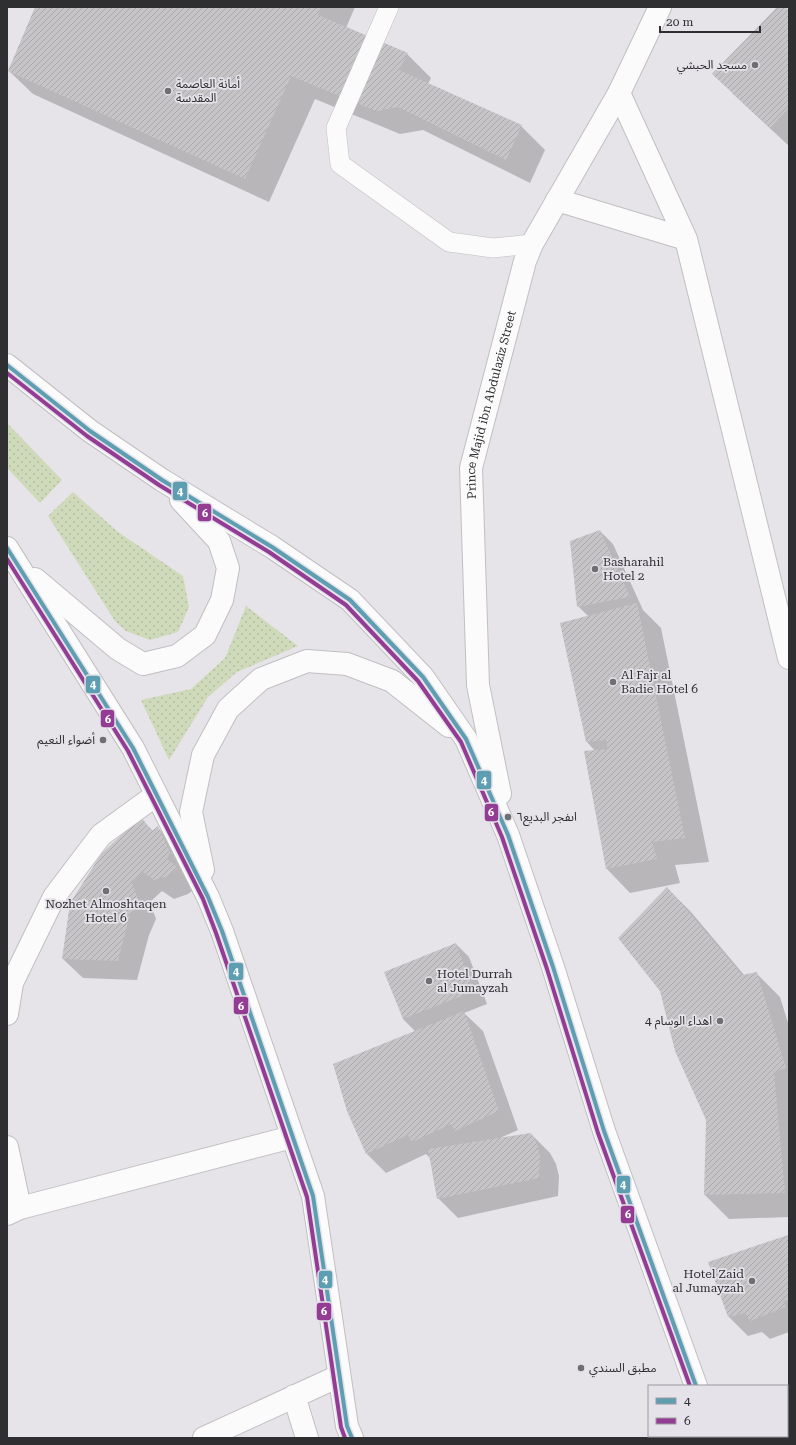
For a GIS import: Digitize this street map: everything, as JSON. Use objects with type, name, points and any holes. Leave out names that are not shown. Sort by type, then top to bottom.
[{"type":"main road","name":"Prince Majid ibn Abdulaziz Street","points":[[508,835],[478,685],[471,468],[525,261],[532,244],[619,93],[660,7]]},
{"type":"main road","points":[[619,93],[686,239],[789,658]]},
{"type":"main road","points":[[557,200],[686,239]]},
{"type":"main road","points":[[7,365],[90,431],[162,480],[272,547],[350,600],[423,677],[466,739],[508,835],[553,967],[604,1131],[696,1385]]},
{"type":"main road","points":[[11,555],[118,649],[143,664],[177,656],[205,635],[222,600],[228,568],[219,540],[162,480]]},
{"type":"main road","points":[[11,555],[133,748],[208,897],[222,931],[312,1196],[347,1426],[352,1438]]},
{"type":"main road","points":[[208,897],[191,812],[203,755],[228,710],[261,679],[307,661],[347,664],[392,681],[466,739]]},
{"type":"main road","points":[[7,1014],[12,984],[54,897],[101,835],[156,795]]},
{"type":"main road","points":[[7,1147],[14,1211],[292,1136]]},
{"type":"main road","points":[[204,1438],[339,1376]]},
{"type":"main road","points":[[294,1396],[307,1438]]},
{"type":"lane","points":[[389,7],[336,128],[340,164],[449,242],[493,248],[532,244]]},
{"type":"green space","points":[[7,423],[62,480],[40,503],[7,468]]},
{"type":"green space","points":[[73,492],[118,532],[183,576],[189,607],[178,632],[150,640],[126,631],[115,621],[48,516]]},
{"type":"green space","points":[[246,606],[298,646],[237,672],[208,697],[169,760],[141,700],[191,689],[225,658]]},
{"type":"building","name":"أمانة العاصمة المقدسة","points":[[35,7],[322,7],[318,15],[408,53],[399,70],[522,125],[506,160],[398,107],[376,111],[291,76],[245,179],[8,71]]},
{"type":"building","name":"مسجد الحبشي","points":[[777,7],[785,7],[789,12],[789,50],[787,53],[789,55],[789,108],[770,128],[712,74]]},
{"type":"building","name":"Basharahil Hotel 2","points":[[600,530],[630,597],[577,607],[570,541]]},
{"type":"building","name":"Al Fajr al Badie Hotel 6","points":[[637,603],[685,838],[652,842],[657,859],[606,869],[584,751],[608,749],[606,740],[586,742],[560,623]]},
{"type":"building","name":"Nozhet Almoshtaqen Hotel 6","points":[[141,817],[152,831],[158,826],[170,852],[167,859],[178,868],[168,876],[154,880],[143,872],[132,883],[138,899],[130,915],[118,961],[62,959],[70,903],[102,853]]},
{"type":"building","name":"اهداء الوسام 4","points":[[667,887],[742,975],[757,972],[786,1068],[774,1072],[785,1193],[704,1195],[706,1120],[675,1051],[660,991],[618,938]]},
{"type":"building","name":"Hotel Durrah al Jumayzah","points":[[456,943],[474,991],[403,1019],[384,972]]},
{"type":"building","points":[[464,1011],[499,1111],[455,1131],[451,1124],[412,1142],[408,1135],[366,1154],[347,1111],[333,1064]]},
{"type":"building","points":[[531,1133],[537,1144],[540,1156],[539,1178],[437,1199],[428,1149]]},
{"type":"building","name":"Hotel Zaid al Jumayzah","points":[[788,1235],[789,1300],[783,1301],[786,1307],[750,1321],[745,1313],[728,1317],[708,1262]]},
{"type":"transit line","name":"4","points":[[7,365],[90,431],[162,480],[272,547],[350,600],[423,677],[466,739],[508,835],[553,967],[604,1131],[696,1385]]},
{"type":"transit line","name":"6","points":[[7,373],[87,436],[159,485],[269,552],[346,605],[418,681],[461,742],[502,837],[547,969],[598,1133],[690,1385]]},
{"type":"transit line","name":"4","points":[[7,548],[133,748],[208,897],[222,931],[313,1196],[347,1426],[352,1438]]},
{"type":"transit line","name":"6","points":[[7,559],[128,751],[203,899],[307,1197],[341,1427],[345,1438]]},
{"type":"place","name":"مسجد الحبشي","points":[[755,65]]},
{"type":"place","name":"أمانة العاصمة المقدسة","points":[[168,91]]},
{"type":"place","name":"Basharahil Hotel 2","points":[[595,569]]},
{"type":"place","name":"Al Fajr al Badie Hotel 6","points":[[613,682]]},
{"type":"place","name":"أضواء النعيم","points":[[103,740]]},
{"type":"place","name":"اىفجر البديع٦","points":[[508,817]]},
{"type":"place","name":"Nozhet Almoshtaqen Hotel 6","points":[[106,891]]},
{"type":"place","name":"Hotel Durrah al Jumayzah","points":[[429,981]]},
{"type":"place","name":"اهداء الوسام 4","points":[[720,1021]]},
{"type":"place","name":"Hotel Zaid al Jumayzah","points":[[752,1281]]},
{"type":"place","name":"مطبق السندي","points":[[581,1368]]}]
